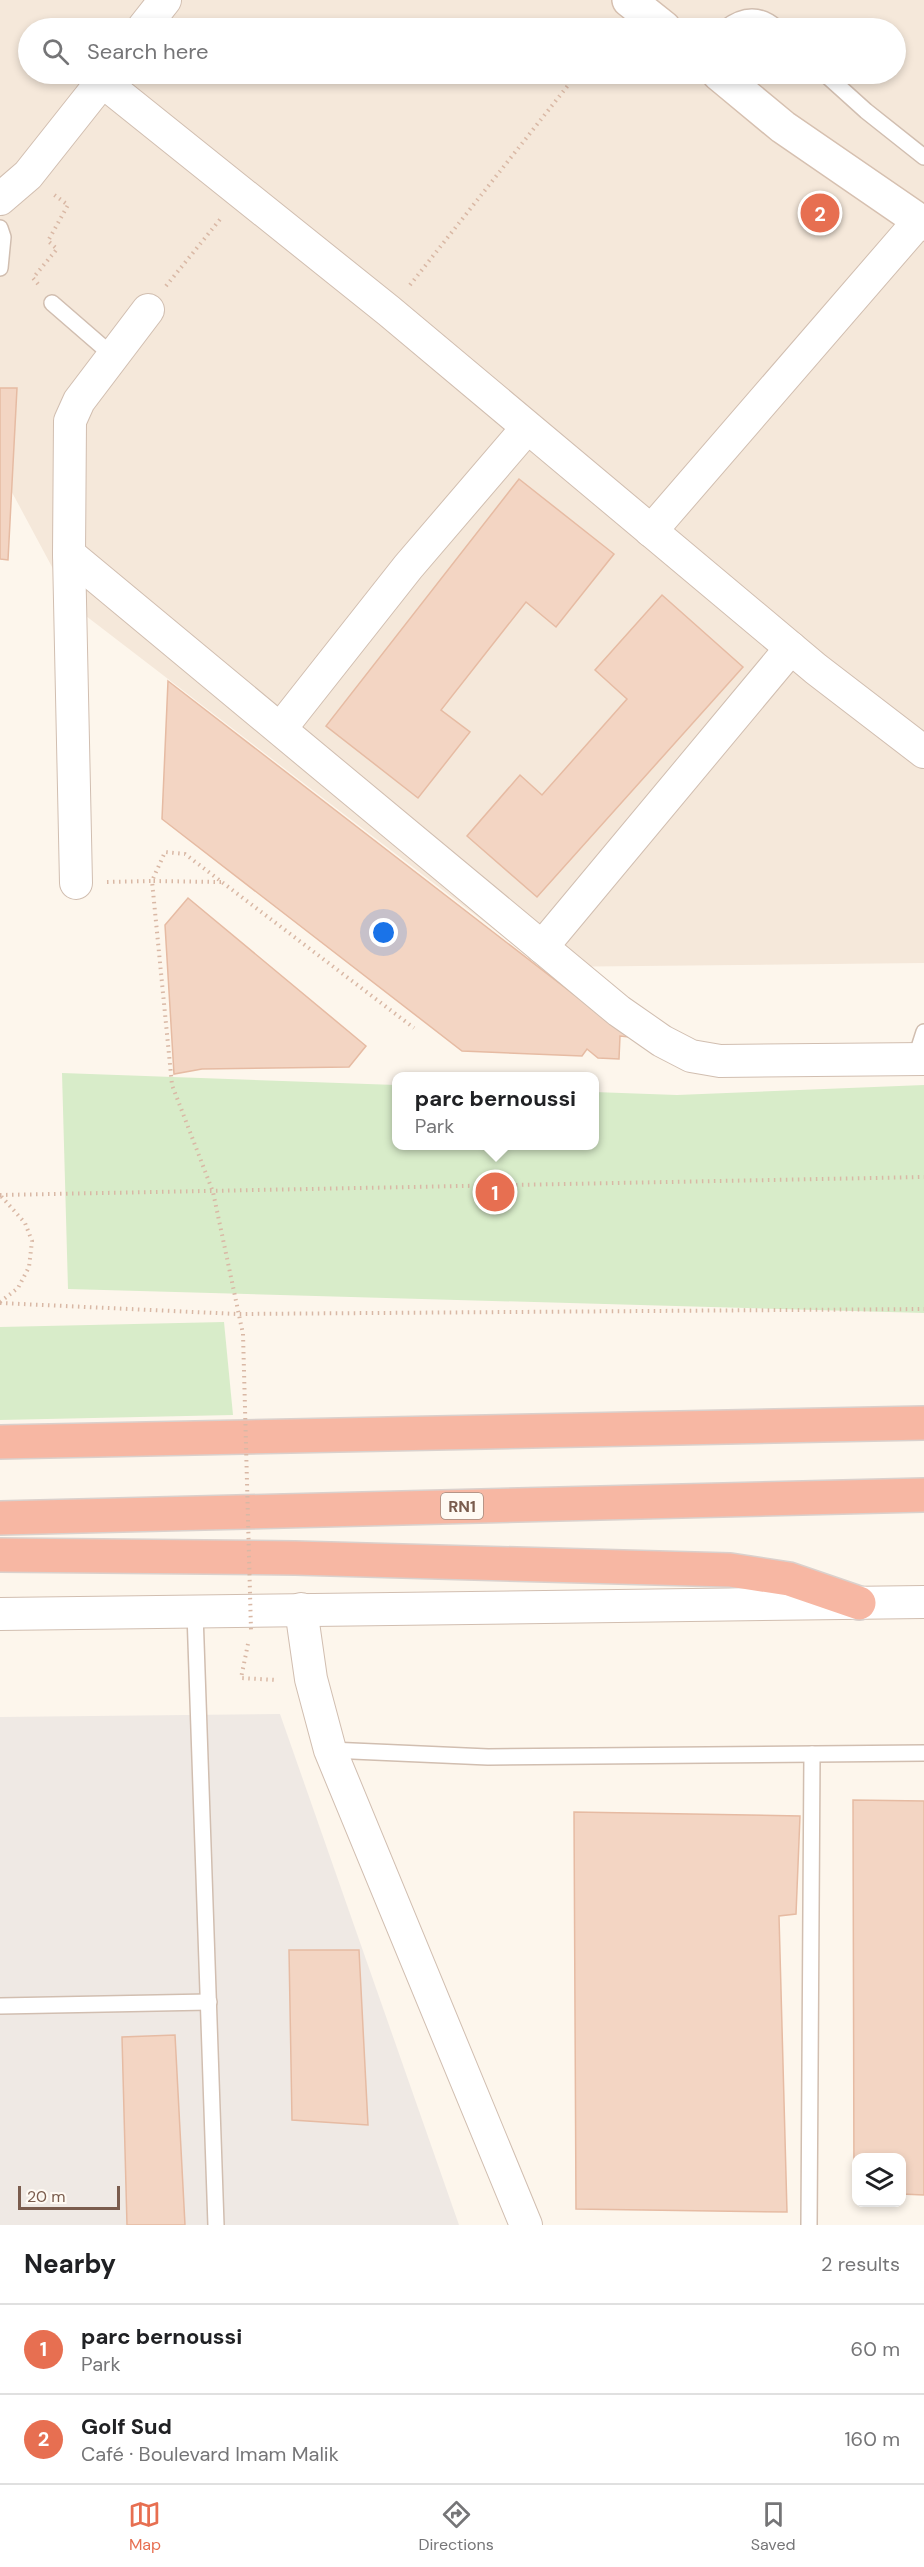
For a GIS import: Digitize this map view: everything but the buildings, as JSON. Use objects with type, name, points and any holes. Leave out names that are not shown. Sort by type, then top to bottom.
[{"type":"highway","points":[[0,1442],[924,1423]]},
{"type":"highway","name":"RN1","points":[[0,1518],[924,1495]]},
{"type":"highway","points":[[0,1555],[295,1558],[730,1570],[789,1579],[859,1603]]},
{"type":"street","points":[[151,18],[165,0]]},
{"type":"street","points":[[629,0],[652,18]]},
{"type":"street","points":[[0,199],[28,175],[100,84]]},
{"type":"street","points":[[113,84],[241,193],[389,311],[791,648],[924,752]]},
{"type":"street","points":[[651,531],[922,222],[783,127],[731,84]]},
{"type":"street","points":[[76,883],[69,554],[70,421],[80,401],[112,355],[148,310]]},
{"type":"street","points":[[281,728],[408,567],[527,428]]},
{"type":"street","points":[[69,554],[619,1011],[662,1041],[691,1056],[720,1061],[921,1050]]},
{"type":"street","points":[[542,947],[791,648]]},
{"type":"street","points":[[0,1614],[924,1602]]},
{"type":"street","points":[[301,1609],[311,1679],[330,1750],[526,2225]]},
{"type":"lane","points":[[741,18],[751,16],[760,18]]},
{"type":"lane","points":[[836,84],[874,118],[924,157]]},
{"type":"lane","points":[[0,228],[3,237],[0,268]]},
{"type":"lane","points":[[52,303],[112,355]]},
{"type":"lane","points":[[195,1613],[216,2225]]},
{"type":"lane","points":[[330,1750],[488,1757],[924,1753]]},
{"type":"lane","points":[[809,2225],[812,1754]]},
{"type":"lane","points":[[0,2006],[210,2002]]},
{"type":"path","points":[[389,311],[569,84]]},
{"type":"path","points":[[28,175],[68,205],[48,241],[57,249],[33,278],[52,303]]},
{"type":"path","points":[[148,310],[241,193]]},
{"type":"path","points":[[265,1681],[241,1678],[251,1630],[243,1334],[213,1192],[172,1085],[152,881],[165,852],[185,854],[414,1028]]},
{"type":"path","points":[[76,883],[222,882]]},
{"type":"path","points":[[0,1195],[924,1177]]},
{"type":"path","points":[[0,1195],[25,1223],[32,1241],[29,1267],[18,1288],[0,1303]]},
{"type":"path","points":[[0,1303],[237,1314],[924,1309]]},
{"type":"shaded area","points":[[0,0],[924,0],[924,963],[543,967],[73,606],[0,470]]},
{"type":"shaded area","points":[[280,1714],[459,2225],[0,2225],[0,1717]]},
{"type":"green space","points":[[62,1073],[392,1085],[392,1150],[599,1150],[599,1092],[677,1095],[924,1085],[924,1313],[68,1289]]},
{"type":"green space","points":[[224,1322],[233,1415],[0,1420],[0,1327]]},
{"type":"place","name":"Golf Sud","points":[[820,213]]},
{"type":"place","name":"parc bernoussi","points":[[495,1192]]}]
